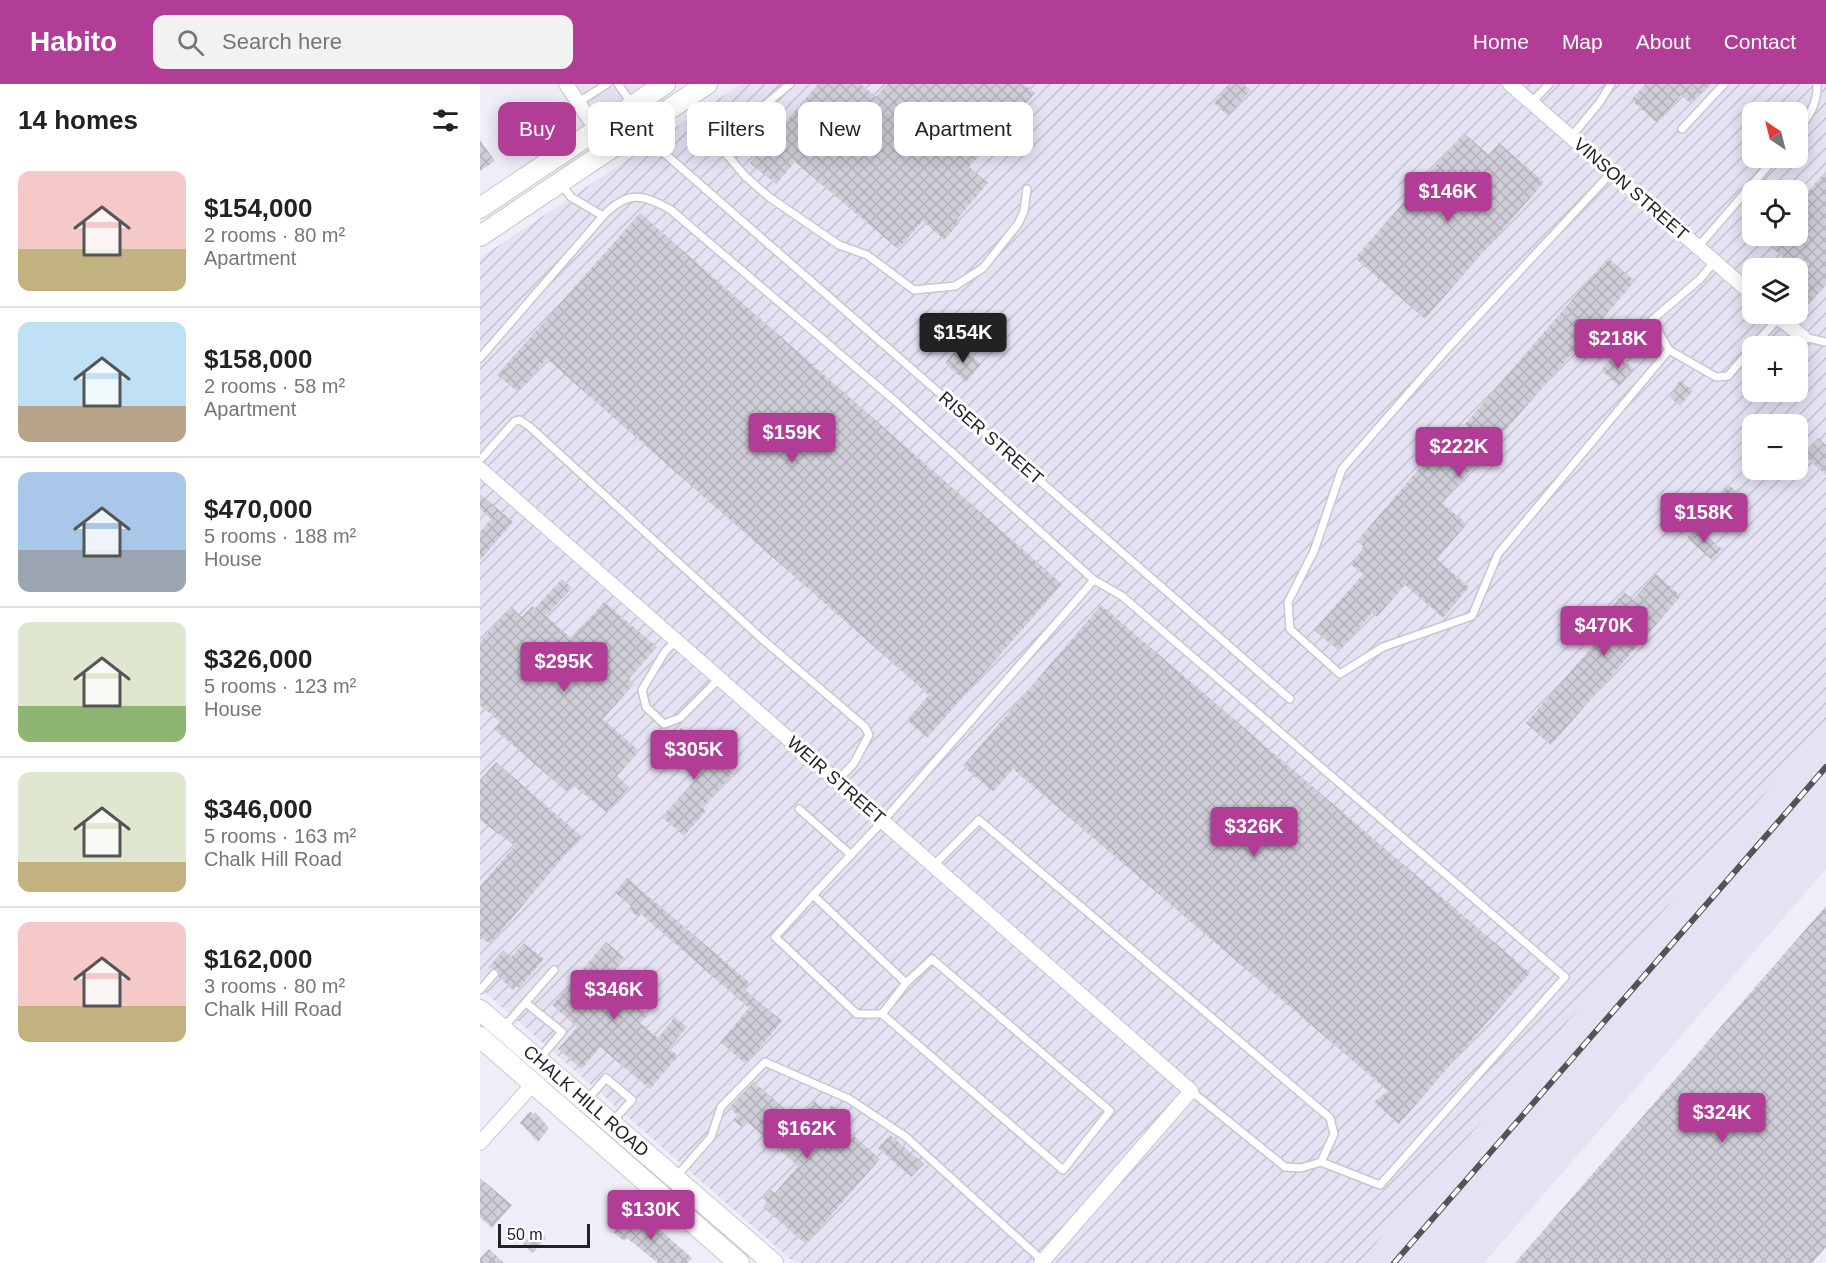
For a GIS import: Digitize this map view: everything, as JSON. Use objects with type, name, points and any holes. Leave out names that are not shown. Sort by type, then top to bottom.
[{"type":"street","points":[[566,84],[588,116]]},
{"type":"street","points":[[638,102],[665,84]]},
{"type":"street","name":"VINSON STREET","points":[[1510,84],[1742,286]]},
{"type":"street","points":[[675,104],[694,90]]},
{"type":"street","points":[[480,208],[588,136]]},
{"type":"street","points":[[480,236],[599,156]]},
{"type":"street","points":[[1786,324],[1802,336]]},
{"type":"street","name":"WEIR STREET","points":[[480,469],[675,641],[884,820],[1191,1092]]},
{"type":"street","name":"CHALK HILL ROAD","points":[[480,1010],[772,1263]]},
{"type":"street","points":[[484,1041],[502,1029]]},
{"type":"street","name":"CHALK HILL ROAD","points":[[484,1041],[739,1263]]},
{"type":"street","points":[[480,1143],[533,1083]]},
{"type":"street","points":[[1042,1262],[1191,1092]]},
{"type":"street","points":[[660,1195],[675,1179]]},
{"type":"lane","points":[[579,102],[607,84]]},
{"type":"lane","points":[[618,84],[631,102]]},
{"type":"lane","points":[[768,102],[790,84]]},
{"type":"lane","points":[[1532,102],[1549,84]]},
{"type":"lane","points":[[1571,136],[1600,102],[1611,84]]},
{"type":"lane","points":[[1682,129],[1724,84]]},
{"type":"lane","points":[[1808,118],[1817,94],[1816,84]]},
{"type":"lane","name":"RISER STREET","points":[[668,156],[1290,699]]},
{"type":"lane","points":[[728,156],[745,176],[769,197],[839,245],[867,255],[914,290],[955,286],[983,268],[1018,224],[1024,211],[1027,189]]},
{"type":"lane","points":[[1698,247],[1766,168]]},
{"type":"lane","points":[[1612,172],[1448,348],[1342,469],[1314,551],[1288,602],[1290,629],[1340,674],[1383,647],[1472,616],[1498,554],[1670,350]]},
{"type":"lane","points":[[560,182],[571,197],[603,216]]},
{"type":"lane","points":[[480,358],[615,203],[628,197],[644,197],[671,210],[895,401],[1094,580],[1122,596],[1565,977],[1380,1185],[1321,1162],[1301,1168],[1285,1167],[1191,1092]]},
{"type":"lane","points":[[1714,262],[1700,279],[1652,320],[1670,350],[1716,377],[1728,376],[1742,360]]},
{"type":"lane","points":[[1808,338],[1826,342]]},
{"type":"lane","points":[[480,460],[515,421],[520,420],[530,427],[762,639],[865,728],[869,735],[854,763],[838,780]]},
{"type":"lane","points":[[882,1014],[906,983],[932,959],[1110,1111],[1062,1170],[882,1014],[857,1014],[775,937],[884,820],[1094,580]]},
{"type":"lane","points":[[675,641],[664,653],[642,690],[646,707],[664,724],[680,718],[719,679]]},
{"type":"lane","points":[[799,809],[850,854]]},
{"type":"lane","points":[[934,865],[979,820],[1330,1118],[1334,1134],[1321,1162]]},
{"type":"lane","points":[[813,894],[906,983]]},
{"type":"lane","points":[[502,1029],[554,970]]},
{"type":"lane","points":[[480,990],[494,974]]},
{"type":"lane","points":[[525,1003],[562,1032],[539,1060]]},
{"type":"lane","points":[[675,1179],[711,1137],[721,1107],[765,1062],[849,1099],[906,1137],[1042,1262]]},
{"type":"lane","points":[[587,1101],[606,1078],[632,1100],[611,1123]]},
{"type":"shaded area","points":[[574,84],[650,84],[624,102],[588,104]]},
{"type":"shaded area","points":[[741,84],[1826,84],[1826,723],[1359,1263],[795,1263],[480,988],[480,258],[633,156],[675,156],[675,128],[687,120],[687,156],[786,156],[786,102],[714,102]]},
{"type":"shaded area","points":[[1826,723],[1826,869],[1484,1263],[1359,1263]]},
{"type":"building","points":[[818,84],[861,84],[876,97],[888,84],[1024,84],[1035,93],[1027,102],[894,102],[894,156],[979,156],[969,167],[988,183],[957,219],[960,222],[944,240],[923,221],[898,249],[795,162],[776,184],[750,163],[756,156],[786,156],[786,121],[798,107],[798,156],[882,156],[882,102],[803,102]]},
{"type":"building","points":[[1230,84],[1243,84],[1251,90],[1228,116],[1214,103]]},
{"type":"building","points":[[1645,84],[1709,84],[1691,104],[1681,95],[1657,123],[1631,100]]},
{"type":"building","points":[[1464,133],[1489,155],[1499,143],[1544,182],[1425,319],[1355,258]]},
{"type":"building","points":[[480,140],[495,161],[480,171]]},
{"type":"building","points":[[1826,171],[1826,285],[1808,304],[1808,258],[1782,258],[1770,246],[1808,246],[1808,191]]},
{"type":"building","points":[[640,213],[1062,584],[927,738],[907,720],[929,695],[547,359],[518,392],[497,375]]},
{"type":"building","points":[[1608,258],[1635,281],[1442,503],[1467,524],[1437,559],[1469,587],[1443,618],[1405,585],[1377,617],[1372,613],[1339,651],[1314,630],[1363,574],[1350,564],[1362,550],[1363,546],[1357,541],[1429,457],[1442,465],[1472,430],[1465,424]]},
{"type":"building","points":[[959,346],[981,364],[966,382],[945,363]]},
{"type":"building","points":[[1616,353],[1634,369],[1619,386],[1601,370]]},
{"type":"building","points":[[1680,380],[1693,391],[1680,406],[1670,397]]},
{"type":"building","points":[[1818,438],[1826,445],[1826,475],[1808,459],[1808,449]]},
{"type":"building","points":[[1728,484],[1749,502],[1737,516],[1716,498]]},
{"type":"building","points":[[480,494],[513,522],[480,560],[480,532],[491,519],[480,509]]},
{"type":"building","points":[[1696,527],[1722,549],[1712,560],[1687,538]]},
{"type":"building","points":[[1656,574],[1681,596],[1551,745],[1526,723],[1611,625],[1602,618],[1624,592],[1633,600]]},
{"type":"building","points":[[562,579],[572,588],[546,616],[572,639],[604,602],[657,647],[629,679],[634,684],[603,719],[639,751],[617,776],[629,787],[607,813],[573,785],[567,792],[494,729],[500,722],[480,705],[480,642],[511,607],[522,617],[532,606],[535,608]]},
{"type":"building","points":[[1101,605],[1530,973],[1399,1124],[1374,1102],[1388,1091],[1013,769],[993,792],[963,766]]},
{"type":"building","points":[[681,728],[733,773],[703,808],[706,811],[684,836],[662,817],[696,779],[662,750]]},
{"type":"building","points":[[496,762],[581,836],[490,944],[480,936],[480,886],[515,846],[480,820],[480,780]]},
{"type":"building","points":[[627,878],[750,983],[744,989],[782,1021],[746,1064],[720,1042],[749,1008],[641,914],[638,917],[628,909],[631,906],[615,892]]},
{"type":"building","points":[[1826,906],[1826,1247],[1812,1263],[1515,1263]]},
{"type":"building","points":[[606,942],[624,957],[615,968],[645,993],[638,1001],[643,1005],[640,1008],[648,1015],[640,1023],[658,1038],[675,1017],[687,1027],[669,1048],[678,1056],[650,1089],[600,1047],[582,1069],[558,1049],[577,1027],[552,1005]]},
{"type":"building","points":[[524,943],[544,959],[519,988],[517,986],[513,990],[499,977],[497,969],[488,968],[503,950],[511,957]]},
{"type":"building","points":[[754,1082],[798,1120],[814,1101],[826,1112],[832,1105],[844,1115],[838,1122],[880,1159],[806,1244],[763,1207],[767,1202],[763,1198],[770,1190],[775,1193],[798,1166],[746,1121],[741,1127],[733,1120],[738,1115],[729,1108]]},
{"type":"building","points":[[530,1111],[533,1114],[535,1112],[549,1128],[538,1142],[520,1123]]},
{"type":"building","points":[[890,1135],[924,1164],[911,1177],[878,1148]]},
{"type":"building","points":[[480,1178],[512,1205],[492,1228],[480,1217]]},
{"type":"building","points":[[630,1211],[655,1232],[658,1228],[692,1258],[687,1263],[658,1263],[627,1238],[624,1241],[613,1232]]},
{"type":"building","points":[[536,1230],[546,1238],[533,1253],[523,1244]]},
{"type":"building","points":[[489,1249],[504,1263],[480,1263],[480,1258]]},
{"type":"railway","points":[[1394,1263],[1826,767]]}]
